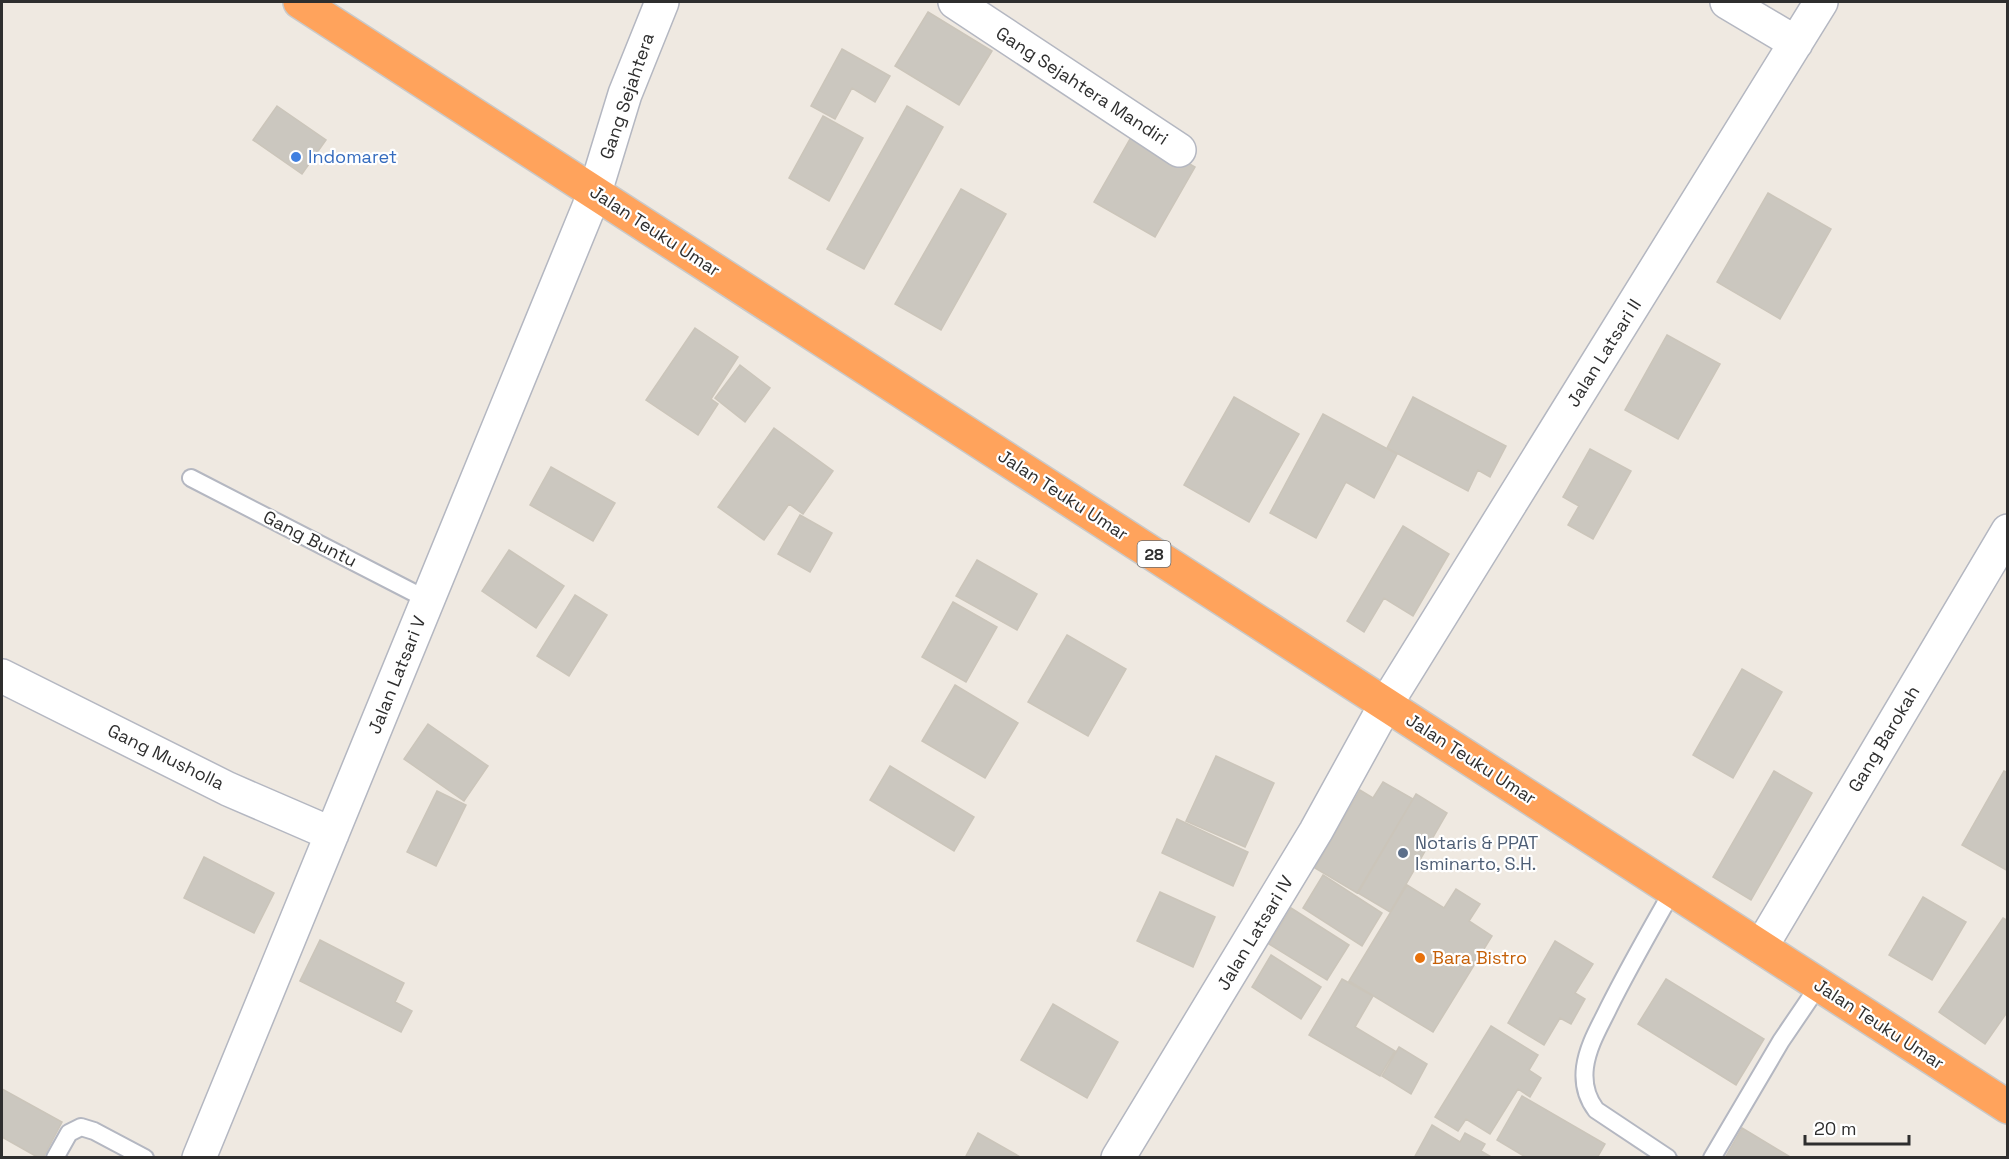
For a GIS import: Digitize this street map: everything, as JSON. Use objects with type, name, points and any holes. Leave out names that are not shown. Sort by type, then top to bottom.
[{"type":"highway","name":"Jalan Teuku Umar","points":[[300,2],[2007,1107]]},
{"type":"street","name":"Gang Sejahtera","points":[[595,192],[625,94],[662,2]]},
{"type":"street","name":"Gang Sejahtera Mandiri","points":[[955,2],[1179,150]]},
{"type":"street","points":[[1727,2],[1796,43]]},
{"type":"street","name":"Jalan Latsari II","points":[[1386,704],[1821,2]]},
{"type":"street","name":"Jalan Latsari V","points":[[199,1158],[595,192]]},
{"type":"street","name":"Gang Barokah","points":[[1761,946],[2007,531]]},
{"type":"street","name":"Gang Musholla","points":[[2,676],[219,784],[332,834]]},
{"type":"street","name":"Jalan Latsari IV","points":[[1118,1158],[1316,831],[1386,704]]},
{"type":"lane","name":"Gang Buntu","points":[[191,478],[428,600]]},
{"type":"lane","points":[[1668,1158],[1596,1110],[1589,1101],[1584,1080],[1588,1051],[1595,1035],[1636,953],[1673,890]]},
{"type":"lane","points":[[1712,1158],[1781,1041],[1819,985]]},
{"type":"lane","points":[[55,1158],[69,1133],[81,1127],[94,1131],[145,1158]]},
{"type":"building","points":[[928,12],[992,51],[959,105],[895,66]]},
{"type":"building","points":[[842,49],[890,76],[875,102],[852,88],[835,119],[811,106]]},
{"type":"building","name":"Indomaret","points":[[277,106],[326,140],[302,174],[253,140]]},
{"type":"building","points":[[907,106],[943,127],[864,269],[827,249]]},
{"type":"building","points":[[823,116],[863,138],[829,201],[789,178]]},
{"type":"building","points":[[1134,132],[1195,167],[1155,237],[1094,202]]},
{"type":"building","points":[[961,189],[1006,214],[941,330],[895,304]]},
{"type":"building","points":[[1768,193],[1831,229],[1780,319],[1717,282]]},
{"type":"building","points":[[695,328],[738,357],[711,399],[718,404],[698,435],[646,400]]},
{"type":"building","points":[[1667,335],[1720,364],[1678,439],[1625,410]]},
{"type":"building","points":[[740,365],[770,388],[745,422],[715,398]]},
{"type":"building","points":[[1234,397],[1299,434],[1249,522],[1184,485]]},
{"type":"building","points":[[1413,397],[1506,446],[1490,477],[1478,470],[1468,491],[1387,448]]},
{"type":"building","points":[[1323,414],[1397,454],[1374,498],[1346,482],[1316,538],[1270,513]]},
{"type":"building","points":[[774,428],[833,471],[803,514],[789,504],[764,540],[718,507]]},
{"type":"building","points":[[1590,449],[1631,471],[1593,539],[1568,525],[1579,506],[1563,497]]},
{"type":"building","points":[[551,467],[615,503],[593,541],[530,505]]},
{"type":"building","points":[[800,515],[832,533],[810,572],[778,554]]},
{"type":"building","points":[[1403,526],[1449,554],[1413,616],[1384,598],[1364,632],[1347,621]]},
{"type":"building","points":[[509,550],[564,586],[536,628],[482,591]]},
{"type":"building","points":[[977,560],[1037,594],[1017,630],[956,596]]},
{"type":"building","points":[[575,595],[607,615],[569,676],[537,656]]},
{"type":"building","points":[[953,602],[997,627],[966,682],[922,657]]},
{"type":"building","points":[[1067,635],[1126,669],[1088,736],[1028,702]]},
{"type":"building","points":[[1742,669],[1782,692],[1733,778],[1693,755]]},
{"type":"building","points":[[955,685],[1018,723],[985,778],[922,741]]},
{"type":"building","points":[[428,724],[488,766],[464,801],[404,759]]},
{"type":"building","points":[[1216,756],[1274,783],[1245,847],[1186,821]]},
{"type":"building","points":[[890,766],[974,817],[954,851],[870,800]]},
{"type":"building","points":[[1774,771],[1812,793],[1751,900],[1713,877]]},
{"type":"building","points":[[2004,771],[2008,773],[2008,871],[1962,845]]},
{"type":"building","points":[[1383,782],[1413,799],[1357,893],[1315,868],[1360,790],[1373,798]]},
{"type":"building","points":[[437,791],[466,805],[436,866],[407,852]]},
{"type":"building","name":"Notaris & PPAT Isminarto, S.H.","points":[[1416,794],[1447,813],[1390,912],[1358,893]]},
{"type":"building","points":[[1177,819],[1248,852],[1233,886],[1162,853]]},
{"type":"building","points":[[204,857],[274,893],[254,933],[184,898]]},
{"type":"building","points":[[1323,875],[1382,913],[1362,946],[1303,908]]},
{"type":"building","name":"Bara Bistro","points":[[1407,885],[1444,908],[1456,889],[1480,904],[1469,921],[1492,936],[1433,1032],[1349,981]]},
{"type":"building","points":[[1160,892],[1215,917],[1193,967],[1137,941]]},
{"type":"building","points":[[1923,897],[1966,922],[1932,980],[1889,955]]},
{"type":"building","points":[[1291,908],[1349,945],[1327,980],[1269,944]]},
{"type":"building","points":[[2003,918],[2008,921],[2008,1011],[1985,1044],[1939,1012]]},
{"type":"building","points":[[320,940],[404,983],[395,1002],[412,1011],[401,1032],[300,981]]},
{"type":"building","points":[[1555,941],[1593,964],[1575,993],[1585,999],[1571,1024],[1560,1018],[1544,1045],[1508,1023]]},
{"type":"building","points":[[1271,955],[1321,987],[1301,1019],[1252,987]]},
{"type":"building","points":[[1342,979],[1373,996],[1355,1027],[1395,1051],[1380,1076],[1309,1035]]},
{"type":"building","points":[[1666,979],[1764,1039],[1736,1085],[1638,1024]]},
{"type":"building","points":[[1053,1004],[1118,1042],[1087,1098],[1021,1060]]},
{"type":"building","points":[[1491,1026],[1538,1055],[1529,1070],[1541,1078],[1530,1097],[1518,1089],[1490,1134],[1466,1119],[1458,1131],[1435,1117]]},
{"type":"building","points":[[1399,1047],[1427,1064],[1411,1094],[1382,1076]]},
{"type":"building","points":[[2,1089],[62,1122],[43,1158],[39,1158],[2,1137]]},
{"type":"building","points":[[1522,1096],[1605,1144],[1597,1158],[1527,1158],[1497,1140]]},
{"type":"building","points":[[1432,1125],[1460,1142],[1465,1133],[1485,1144],[1481,1151],[1493,1158],[1414,1158]]},
{"type":"building","points":[[1742,1128],[1792,1158],[1725,1158]]},
{"type":"building","points":[[978,1133],[1022,1158],[965,1158]]},
{"type":"place","name":"Indomaret","points":[[296,157]]},
{"type":"place","name":"Notaris & PPAT Isminarto, S.H.","points":[[1403,853]]},
{"type":"place","name":"Bara Bistro","points":[[1420,958]]}]
